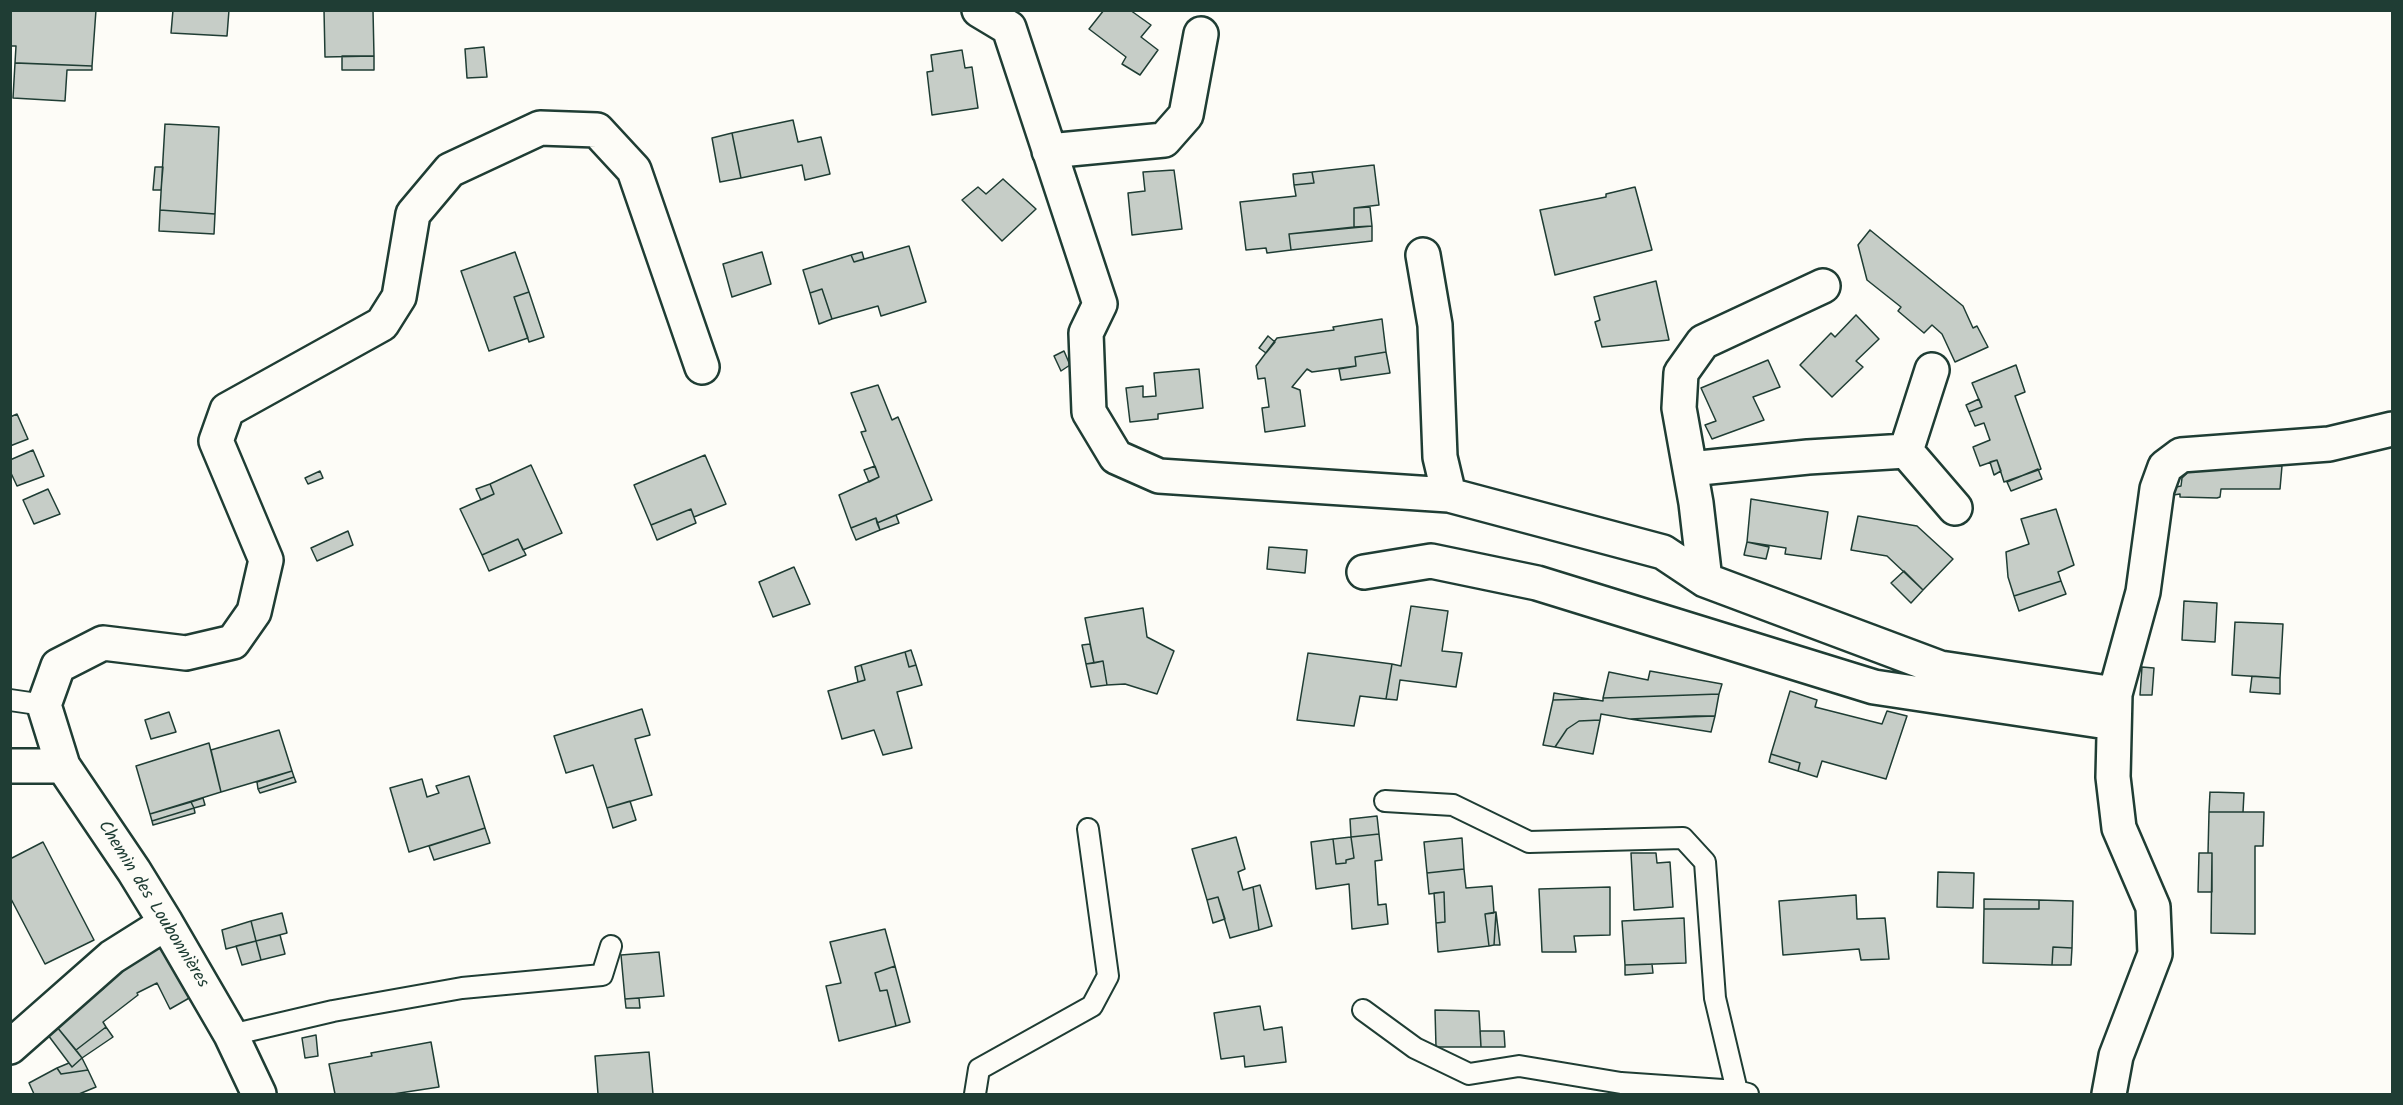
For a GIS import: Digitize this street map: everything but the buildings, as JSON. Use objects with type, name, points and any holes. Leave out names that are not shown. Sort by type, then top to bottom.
[{"type":"street","points":[[979,10],[1009,28],[1100,304],[1086,333],[1089,412],[1116,457],[1159,476],[1449,495],[1663,552],[1705,580],[1940,668],[2114,708]]},
{"type":"street","points":[[1049,151],[1164,140],[1186,115],[1201,34]]},
{"type":"street","points":[[44,705],[58,666],[103,643],[186,653],[233,642],[254,612],[266,560],[216,441],[227,410],[382,324],[399,297],[413,214],[450,170],[540,128],[597,130],[634,170],[702,367]]},
{"type":"street","points":[[1423,255],[1435,325],[1440,457],[1449,495]]},
{"type":"street","points":[[1705,580],[1696,503],[1679,408],[1681,373],[1703,342],[1823,286]]},
{"type":"street","points":[[1906,452],[1932,370]]},
{"type":"street","points":[[2109,1095],[2116,1056],[2155,954],[2153,907],[2119,828],[2113,777],[2114,708],[2143,592],[2157,489],[2165,467],[2181,455],[2329,444],[2392,429]]},
{"type":"street","points":[[1690,469],[1808,457],[1906,452]]},
{"type":"street","points":[[1906,452],[1955,508]]},
{"type":"street","points":[[1364,572],[1431,561],[1537,583],[1874,687],[2114,708]]},
{"type":"street","name":"Chemin des Loubonnières","points":[[44,705],[63,766],[166,923],[231,1035],[259,1095]]},
{"type":"street","points":[[10,766],[63,766]]},
{"type":"street","points":[[10,1047],[112,957],[166,923]]},
{"type":"lane","points":[[10,700],[44,705]]},
{"type":"lane","points":[[1363,1010],[1415,1048],[1468,1074],[1519,1066],[1621,1083],[1743,1093],[1716,998],[1705,862],[1683,838],[1529,842],[1453,805],[1385,801]]},
{"type":"lane","points":[[975,1095],[979,1069],[1092,1006],[1108,976],[1088,830]]},
{"type":"lane","points":[[231,1035],[333,1011],[462,988],[602,975],[611,946]]}]
